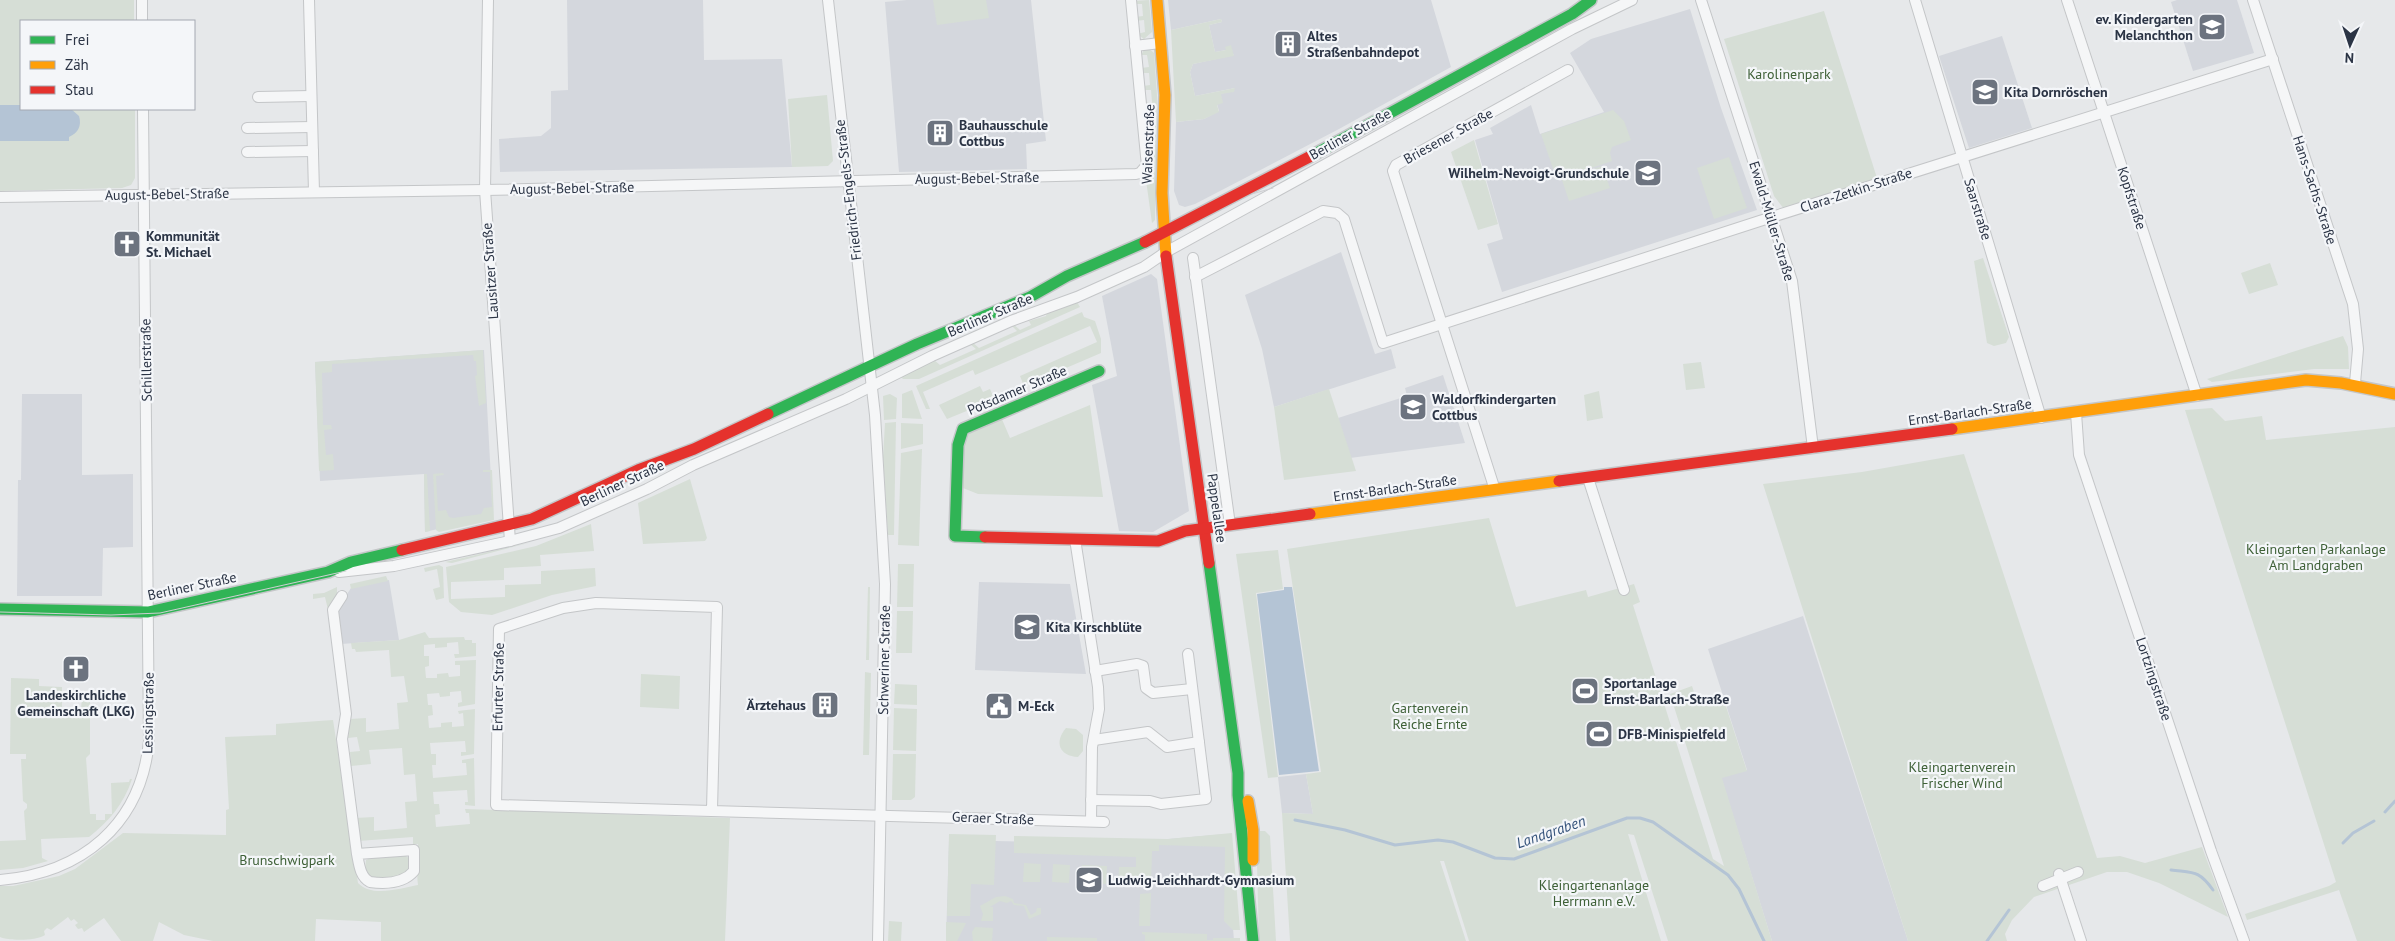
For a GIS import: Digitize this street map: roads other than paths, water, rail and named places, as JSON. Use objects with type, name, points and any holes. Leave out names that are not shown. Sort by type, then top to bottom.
[{"type":"street","points":[[142,0],[142,20]]},
{"type":"street","points":[[309,0],[314,192]]},
{"type":"street","name":"Lausitzer Straße","points":[[488,0],[485,190],[510,541]]},
{"type":"street","name":"Friedrich-Engels-Straße","points":[[828,0],[869,374]]},
{"type":"street","name":"Waisenstraße","points":[[1131,0],[1146,156],[1146,165],[1143,170]]},
{"type":"street","name":"Waisenstraße","points":[[1157,0],[1165,95],[1162,193],[1166,249]]},
{"type":"street","name":"Berliner Straße","points":[[0,609],[148,612],[328,572],[394,566],[510,541],[539,534],[590,515],[647,489],[869,374],[917,344],[1030,297],[1067,276],[1165,234],[1325,150],[1572,14],[1591,0]]},
{"type":"street","name":"Berliner Straße","points":[[328,572],[351,562],[508,526],[542,515],[638,470],[694,449],[869,374],[932,356],[1010,321],[1077,297],[1144,267],[1166,249],[1572,29],[1632,0]]},
{"type":"street","name":"Ewald-Müller-Straße","points":[[1701,0],[1792,281],[1813,448]]},
{"type":"street","name":"Saarstraße","points":[[1915,0],[2041,418]]},
{"type":"street","name":"Kopfstraße","points":[[2067,0],[2197,396]]},
{"type":"street","name":"Hans-Sachs-Straße","points":[[2253,0],[2353,304],[2357,320],[2358,349],[2355,383]]},
{"type":"street","points":[[1135,46],[1160,43]]},
{"type":"street","name":"Clara-Zetkin-Straße","points":[[1441,325],[1772,217],[2273,59]]},
{"type":"street","name":"Briesener Straße","points":[[1495,490],[1394,179],[1394,168],[1568,70]]},
{"type":"street","points":[[258,96],[311,96]]},
{"type":"street","name":"Schillerstraße","points":[[143,110],[148,612]]},
{"type":"street","points":[[247,128],[312,126]]},
{"type":"street","points":[[247,152],[312,151]]},
{"type":"street","name":"August-Bebel-Straße","points":[[0,197],[485,190],[1136,174],[1143,170]]},
{"type":"street","points":[[1195,278],[1323,211],[1332,211],[1344,218],[1383,343],[1441,325]]},
{"type":"street","name":"Pappelallee","points":[[1166,249],[1238,773],[1238,795],[1250,895],[1253,941]]},
{"type":"street","name":"Pappelallee","points":[[1193,258],[1230,525]]},
{"type":"street","name":"Potsdamer Straße","points":[[1099,371],[973,423],[963,430],[958,445],[955,536],[1158,541],[1185,531],[1205,528]]},
{"type":"street","name":"Schweriner Straße","points":[[869,374],[886,596],[878,941]]},
{"type":"street","name":"Ernst-Barlach-Straße","points":[[1205,528],[2041,418],[2306,380],[2355,383],[2395,394]]},
{"type":"street","name":"Lortzingstraße","points":[[2076,413],[2079,455],[2212,852],[2244,941]]},
{"type":"street","points":[[1588,478],[1624,590]]},
{"type":"street","points":[[1075,539],[1099,709],[1094,740],[1091,821]]},
{"type":"street","points":[[342,596],[333,610],[346,714],[342,739],[357,854],[363,876],[370,882],[401,880],[409,877],[414,871],[414,850],[357,854]]},
{"type":"street","name":"Erfurter Straße","points":[[712,810],[717,606],[576,604],[499,629],[496,806],[881,815]]},
{"type":"street","name":"Lessingstraße","points":[[0,880],[50,871],[67,863],[113,830],[126,814],[147,765],[149,741],[148,612]]},
{"type":"street","points":[[1091,800],[1150,801],[1161,804],[1206,799],[1188,654]]},
{"type":"street","points":[[1095,671],[1138,664],[1143,666],[1146,688],[1153,693],[1192,689]]},
{"type":"street","points":[[1094,740],[1148,732],[1167,747],[1199,742]]},
{"type":"street","name":"Geraer Straße","points":[[881,815],[1104,822]]},
{"type":"street","points":[[2043,886],[2060,877],[2078,872]]},
{"type":"street","points":[[2060,877],[2081,941]]},
{"type":"water","points":[[0,105],[20,105],[20,110],[72,110],[79,116],[80,126],[69,137],[69,141],[0,141]]},
{"type":"water","points":[[1284,587],[1292,587],[1319,771],[1279,775],[1257,594],[1284,590]]},
{"type":"waterway","name":"Landgraben","points":[[2385,812],[2395,801]]},
{"type":"waterway","name":"Landgraben","points":[[1295,820],[1345,830],[1395,845],[1438,840],[1453,842],[1495,858],[1514,859],[1627,818],[1640,818],[1653,822],[1728,875],[1739,889],[1764,941]]},
{"type":"waterway","name":"Landgraben","points":[[2343,843],[2353,833],[2374,821]]},
{"type":"waterway","name":"Landgraben","points":[[2171,870],[2191,872],[2200,876],[2213,890]]},
{"type":"waterway","name":"Landgraben","points":[[1987,941],[2009,910]]},
{"type":"tram line","points":[[1252,194],[1273,188]]},
{"type":"tram line","points":[[0,612],[111,615],[160,613],[346,571]]},
{"type":"place","name":"ev. Kindergarten Melanchthon","points":[[2212,27]]},
{"type":"place","name":"Altes Straßenbahndepot","points":[[1288,44]]},
{"type":"place","name":"Kita Dornröschen","points":[[1985,92]]},
{"type":"place","name":"Bauhausschule Cottbus","points":[[940,133]]},
{"type":"place","name":"Wilhelm-Nevoigt-Grundschule","points":[[1648,173]]},
{"type":"place","name":"Kommunität St. Michael","points":[[127,244]]},
{"type":"place","name":"Waldorfkindergarten Cottbus","points":[[1413,407]]},
{"type":"place","name":"Kita Kirschblüte","points":[[1027,627]]},
{"type":"place","name":"Landeskirchliche Gemeinschaft (LKG)","points":[[76,669]]},
{"type":"place","name":"Sportanlage Ernst-Barlach-Straße","points":[[1585,691]]},
{"type":"place","name":"Ärztehaus","points":[[825,705]]},
{"type":"place","name":"M-Eck","points":[[999,706]]},
{"type":"place","name":"DFB-Minispielfeld","points":[[1599,734]]},
{"type":"place","name":"Ludwig-Leichhardt-Gymnasium","points":[[1089,880]]},
{"type":"park label","name":"Karolinenpark","points":[[1789,74]]},
{"type":"park label","name":"Kleingarten Parkanlage Am Landgraben","points":[[2316,558]]},
{"type":"park label","name":"Gartenverein Reiche Ernte","points":[[1430,716]]},
{"type":"park label","name":"Kleingartenverein Frischer Wind","points":[[1962,776]]},
{"type":"park label","name":"Brunschwigpark","points":[[287,860]]},
{"type":"park label","name":"Kleingartenanlage Herrmann e.V.","points":[[1594,894]]}]
